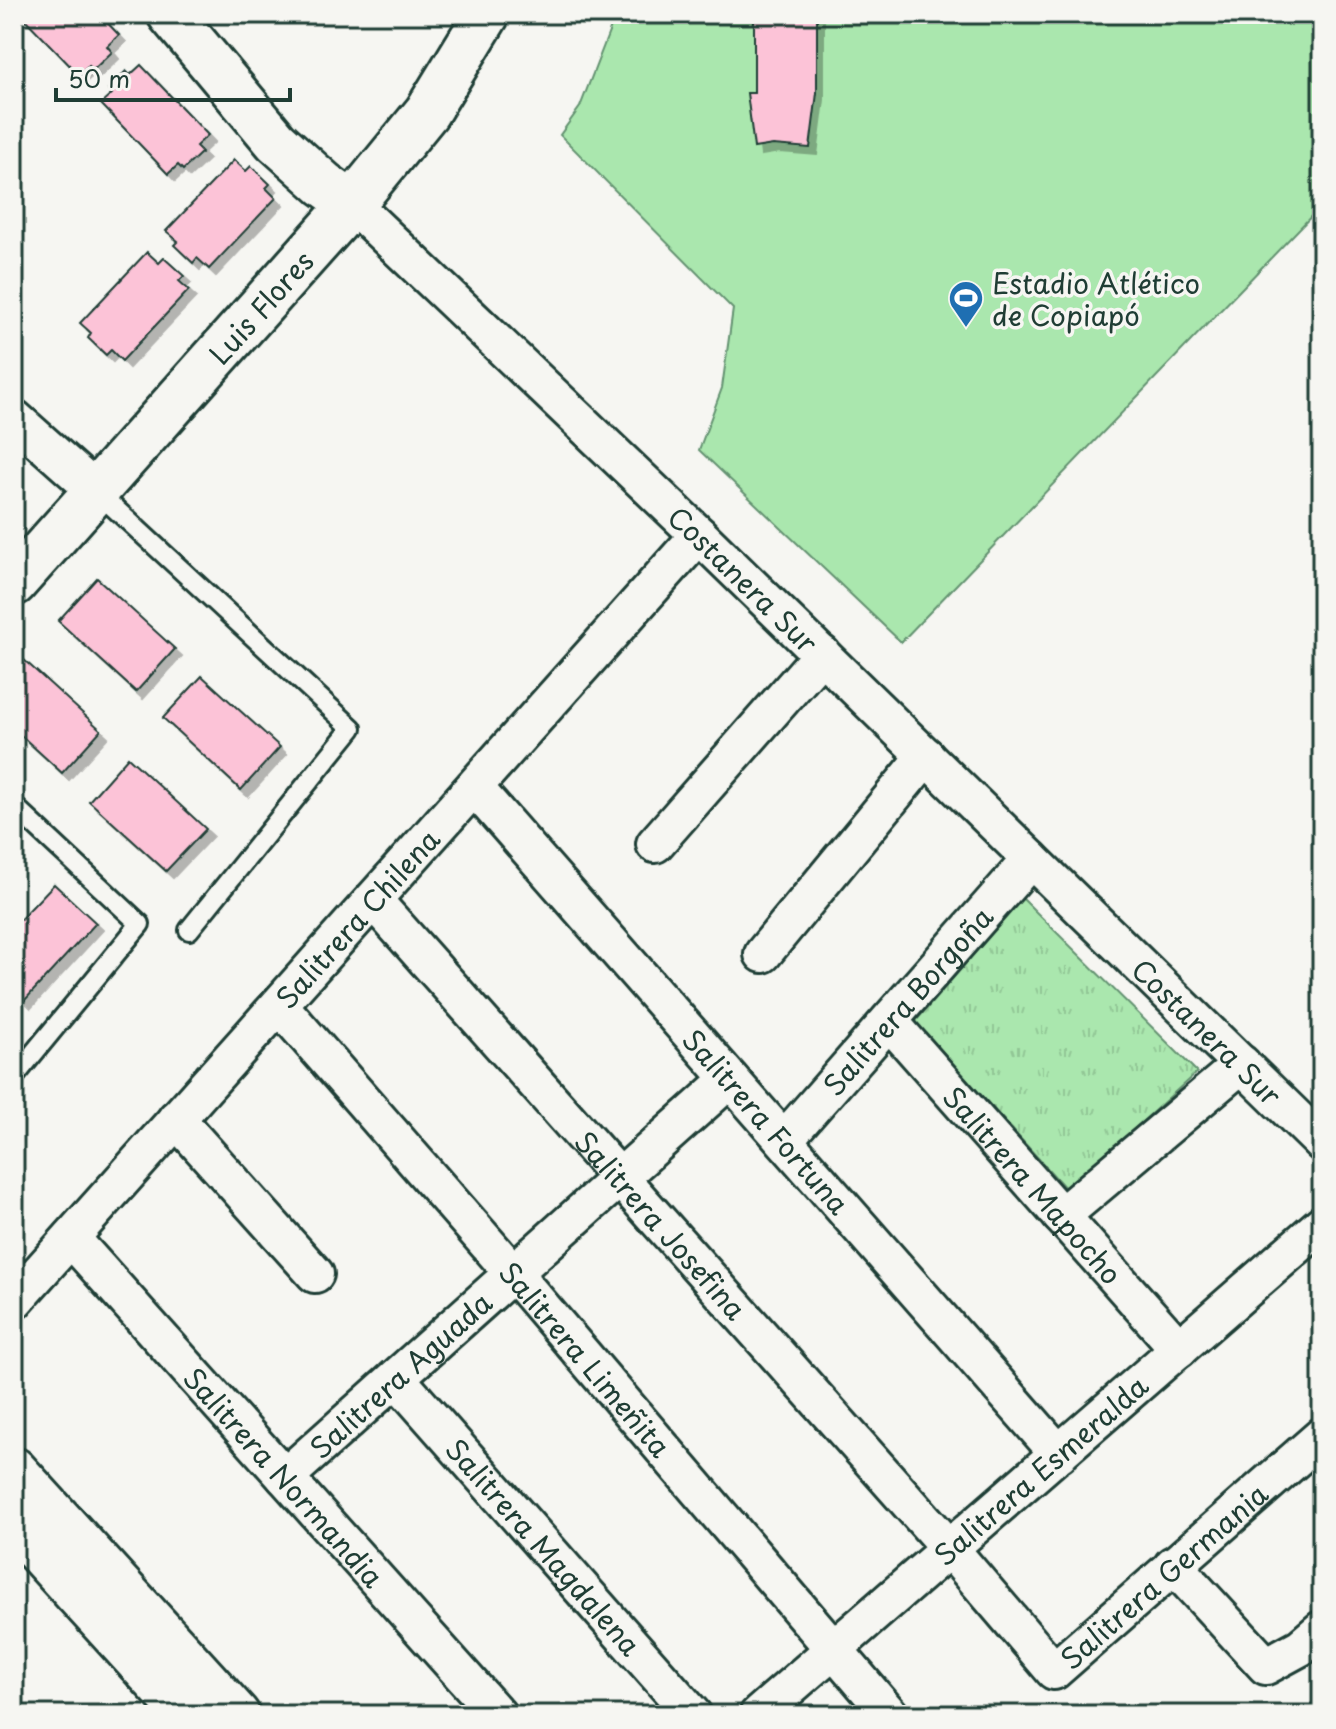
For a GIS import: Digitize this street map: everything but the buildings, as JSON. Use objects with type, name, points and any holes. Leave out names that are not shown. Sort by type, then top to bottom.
[{"type":"street","name":"Costanera Sur","points":[[170,14],[276,141],[324,184],[352,204],[699,535],[1322,1143]]},
{"type":"street","name":"Luis Flores","points":[[14,583],[352,204],[427,112],[487,14]]},
{"type":"street","points":[[14,418],[96,491]]},
{"type":"street","name":"Salitrera Chilena","points":[[14,1301],[699,535]]},
{"type":"street","points":[[655,844],[822,654]]},
{"type":"street","points":[[763,954],[926,756]]},
{"type":"street","name":"Salitrera Fortuna","points":[[474,787],[1059,1454]]},
{"type":"street","name":"Salitrera Borgoña","points":[[784,1140],[1031,859]]},
{"type":"street","name":"Salitrera Josefina","points":[[373,900],[950,1549]]},
{"type":"street","name":"Salitrera Limeñita","points":[[279,1005],[513,1273],[890,1715]]},
{"type":"street","name":"Salitrera Mapocho","points":[[889,1021],[1179,1349]]},
{"type":"street","points":[[1061,1216],[1242,1064]]},
{"type":"street","name":"Salitrera Aguada","points":[[285,1477],[730,1079]]},
{"type":"street","points":[[176,1119],[315,1274]]},
{"type":"street","name":"Salitrera Esmeralda","points":[[758,1715],[1322,1224]]},
{"type":"street","name":"Salitrera Normandia","points":[[71,1238],[498,1715]]},
{"type":"street","name":"Salitrera Magdalena","points":[[396,1378],[693,1715]]},
{"type":"street","name":"Salitrera Germania","points":[[950,1549],[1054,1671],[1322,1436]]},
{"type":"street","points":[[14,1470],[237,1715]]},
{"type":"street","points":[[14,1525],[187,1715]]},
{"type":"street","points":[[1173,1565],[1266,1666],[1301,1647],[1322,1629]]},
{"type":"lane","points":[[96,491],[352,728],[189,930]]},
{"type":"lane","points":[[14,806],[140,924],[14,1077]]},
{"type":"green space","name":"Estadio Atlético de Copiapó","points":[[616,14],[1322,14],[1322,205],[901,642],[699,450],[722,388],[733,309],[560,135],[580,107]]},
{"type":"green space","points":[[1022,898],[1197,1072],[1067,1190],[915,1022]]},
{"type":"place","name":"Estadio Atlético de Copiapó","points":[[966,329]]}]
